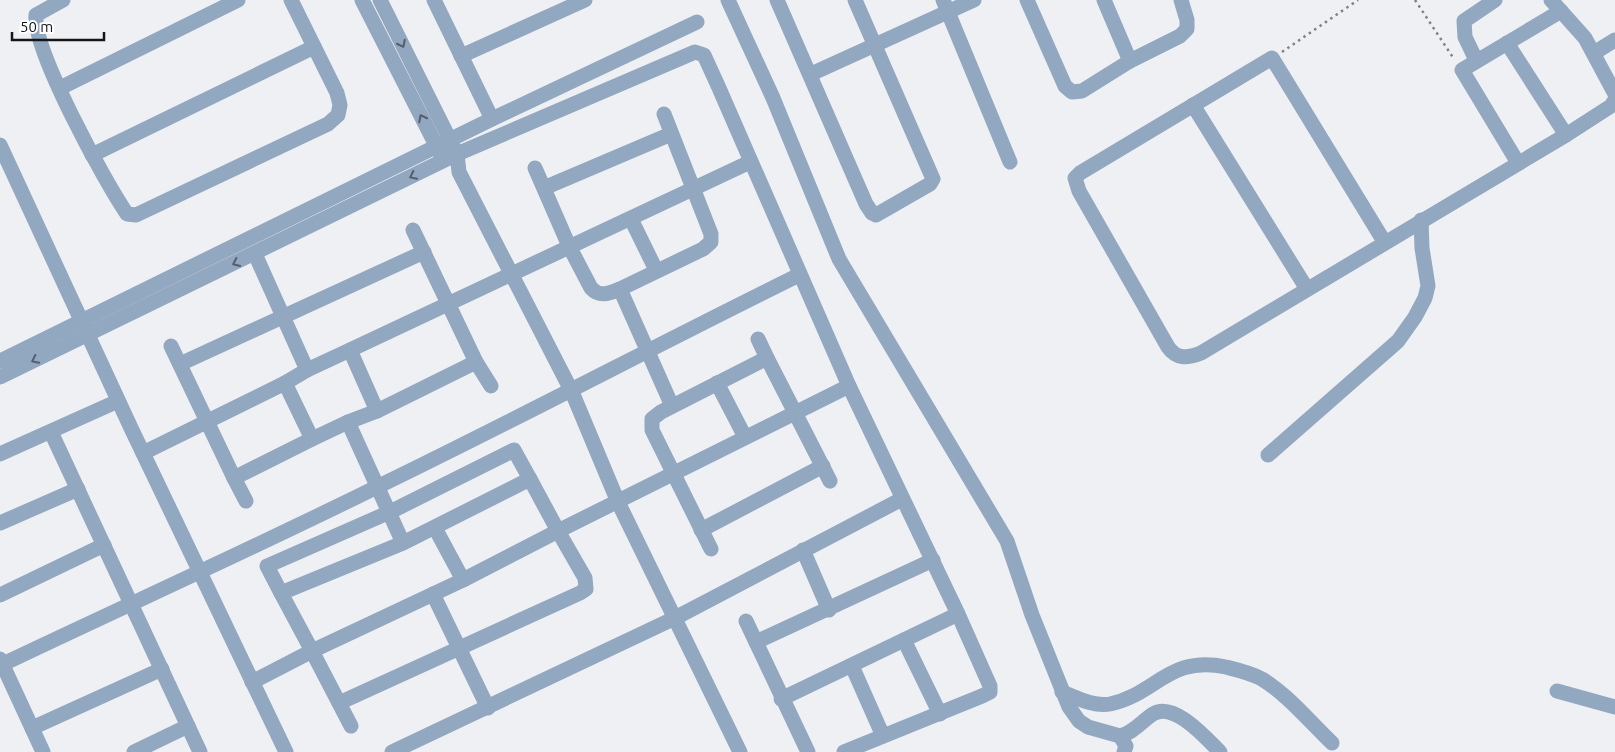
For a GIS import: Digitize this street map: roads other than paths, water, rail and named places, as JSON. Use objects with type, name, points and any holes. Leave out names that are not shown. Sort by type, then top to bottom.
[{"type":"street","points":[[62,0],[36,15],[35,23],[60,88],[92,155],[127,214],[136,215],[328,124],[338,116],[340,105],[337,93],[290,0]]},
{"type":"street","points":[[60,88],[238,0]]},
{"type":"street","points":[[362,0],[459,172],[572,392],[618,502],[740,752]]},
{"type":"street","points":[[380,0],[443,143]]},
{"type":"street","points":[[434,0],[492,119]]},
{"type":"street","points":[[461,56],[585,0]]},
{"type":"street","points":[[728,0],[772,98],[839,259],[1007,541],[1032,616],[1069,707],[1084,725],[1120,736],[1126,746],[1124,752]]},
{"type":"street","points":[[777,0],[811,74],[866,204],[874,214],[880,214],[930,184],[933,179],[855,0]]},
{"type":"street","points":[[811,74],[875,44],[946,6],[974,0]]},
{"type":"street","points":[[1027,0],[1065,86],[1072,92],[1082,91],[1130,62],[1180,36],[1187,29],[1188,20],[1181,0]]},
{"type":"street","points":[[1104,0],[1130,62]]},
{"type":"street","points":[[1476,60],[1465,37],[1464,21],[1495,0]]},
{"type":"street","points":[[1518,163],[1462,70],[1476,60],[1507,43],[1556,5],[1578,28],[1594,53],[1615,94]]},
{"type":"street","points":[[946,6],[1010,162]]},
{"type":"street","points":[[0,361],[492,119],[697,22]]},
{"type":"street","points":[[1594,53],[1615,40]]},
{"type":"street","points":[[1507,43],[1566,135]]},
{"type":"street","points":[[92,155],[314,47]]},
{"type":"street","points":[[0,377],[451,158],[699,51],[704,55],[849,386],[988,679],[990,691],[940,714],[844,752]]},
{"type":"street","points":[[1385,243],[1272,58],[1080,173],[1076,178],[1079,191],[1168,347],[1172,353],[1182,358],[1201,353],[1566,135],[1611,106],[1615,100]]},
{"type":"street","points":[[1193,105],[1307,289]]},
{"type":"street","points":[[534,168],[569,246],[594,292],[608,294],[703,249],[711,242],[711,234],[694,187],[664,114]]},
{"type":"street","points":[[544,188],[671,134]]},
{"type":"street","points":[[0,145],[118,401],[286,752]]},
{"type":"street","points":[[143,453],[285,383],[307,370],[750,162]]},
{"type":"street","points":[[631,219],[656,270]]},
{"type":"street","points":[[1268,455],[1398,341],[1415,317],[1426,298],[1428,286],[1422,248],[1421,220]]},
{"type":"street","points":[[412,230],[476,362],[491,386]]},
{"type":"street","points":[[180,364],[424,252]]},
{"type":"street","points":[[255,254],[307,370]]},
{"type":"street","points":[[43,752],[1,661],[131,603],[378,487],[572,392],[646,351],[799,275]]},
{"type":"street","points":[[620,289],[672,406]]},
{"type":"street","points":[[758,339],[830,480]]},
{"type":"street","points":[[172,346],[246,501]]},
{"type":"street","points":[[350,350],[378,411]]},
{"type":"street","points":[[711,549],[672,474],[651,426],[654,417],[672,406],[767,358]]},
{"type":"street","points":[[234,478],[348,422],[378,411],[476,362]]},
{"type":"street","points":[[285,383],[312,439]]},
{"type":"street","points":[[717,383],[745,436]]},
{"type":"street","points":[[252,682],[312,651],[463,580],[745,436],[849,386]]},
{"type":"street","points":[[0,454],[118,401]]},
{"type":"street","points":[[348,422],[403,543]]},
{"type":"street","points":[[51,432],[200,752]]},
{"type":"street","points":[[339,703],[586,589],[585,578],[512,447],[390,512],[267,566],[351,726]]},
{"type":"street","points":[[701,530],[823,466]]},
{"type":"street","points":[[281,593],[403,543],[530,478]]},
{"type":"street","points":[[0,523],[78,489]]},
{"type":"street","points":[[392,752],[675,618],[902,499]]},
{"type":"street","points":[[435,528],[463,580]]},
{"type":"street","points":[[0,595],[104,544]]},
{"type":"street","points":[[803,550],[829,610]]},
{"type":"street","points":[[756,642],[829,610],[932,560]]},
{"type":"street","points":[[433,594],[488,708]]},
{"type":"street","points":[[781,699],[958,614]]},
{"type":"street","points":[[746,621],[781,699],[808,752]]},
{"type":"street","points":[[904,640],[940,714]]},
{"type":"street","points":[[1062,692],[1092,703],[1109,704],[1126,698],[1185,666],[1206,663],[1237,670],[1263,680],[1332,743]]},
{"type":"street","points":[[852,666],[883,736]]},
{"type":"street","points":[[32,728],[162,669]]},
{"type":"street","points":[[1557,690],[1615,706]]},
{"type":"street","points":[[1120,736],[1158,712],[1168,711],[1192,726],[1220,752]]},
{"type":"street","points":[[134,752],[188,726]]}]
